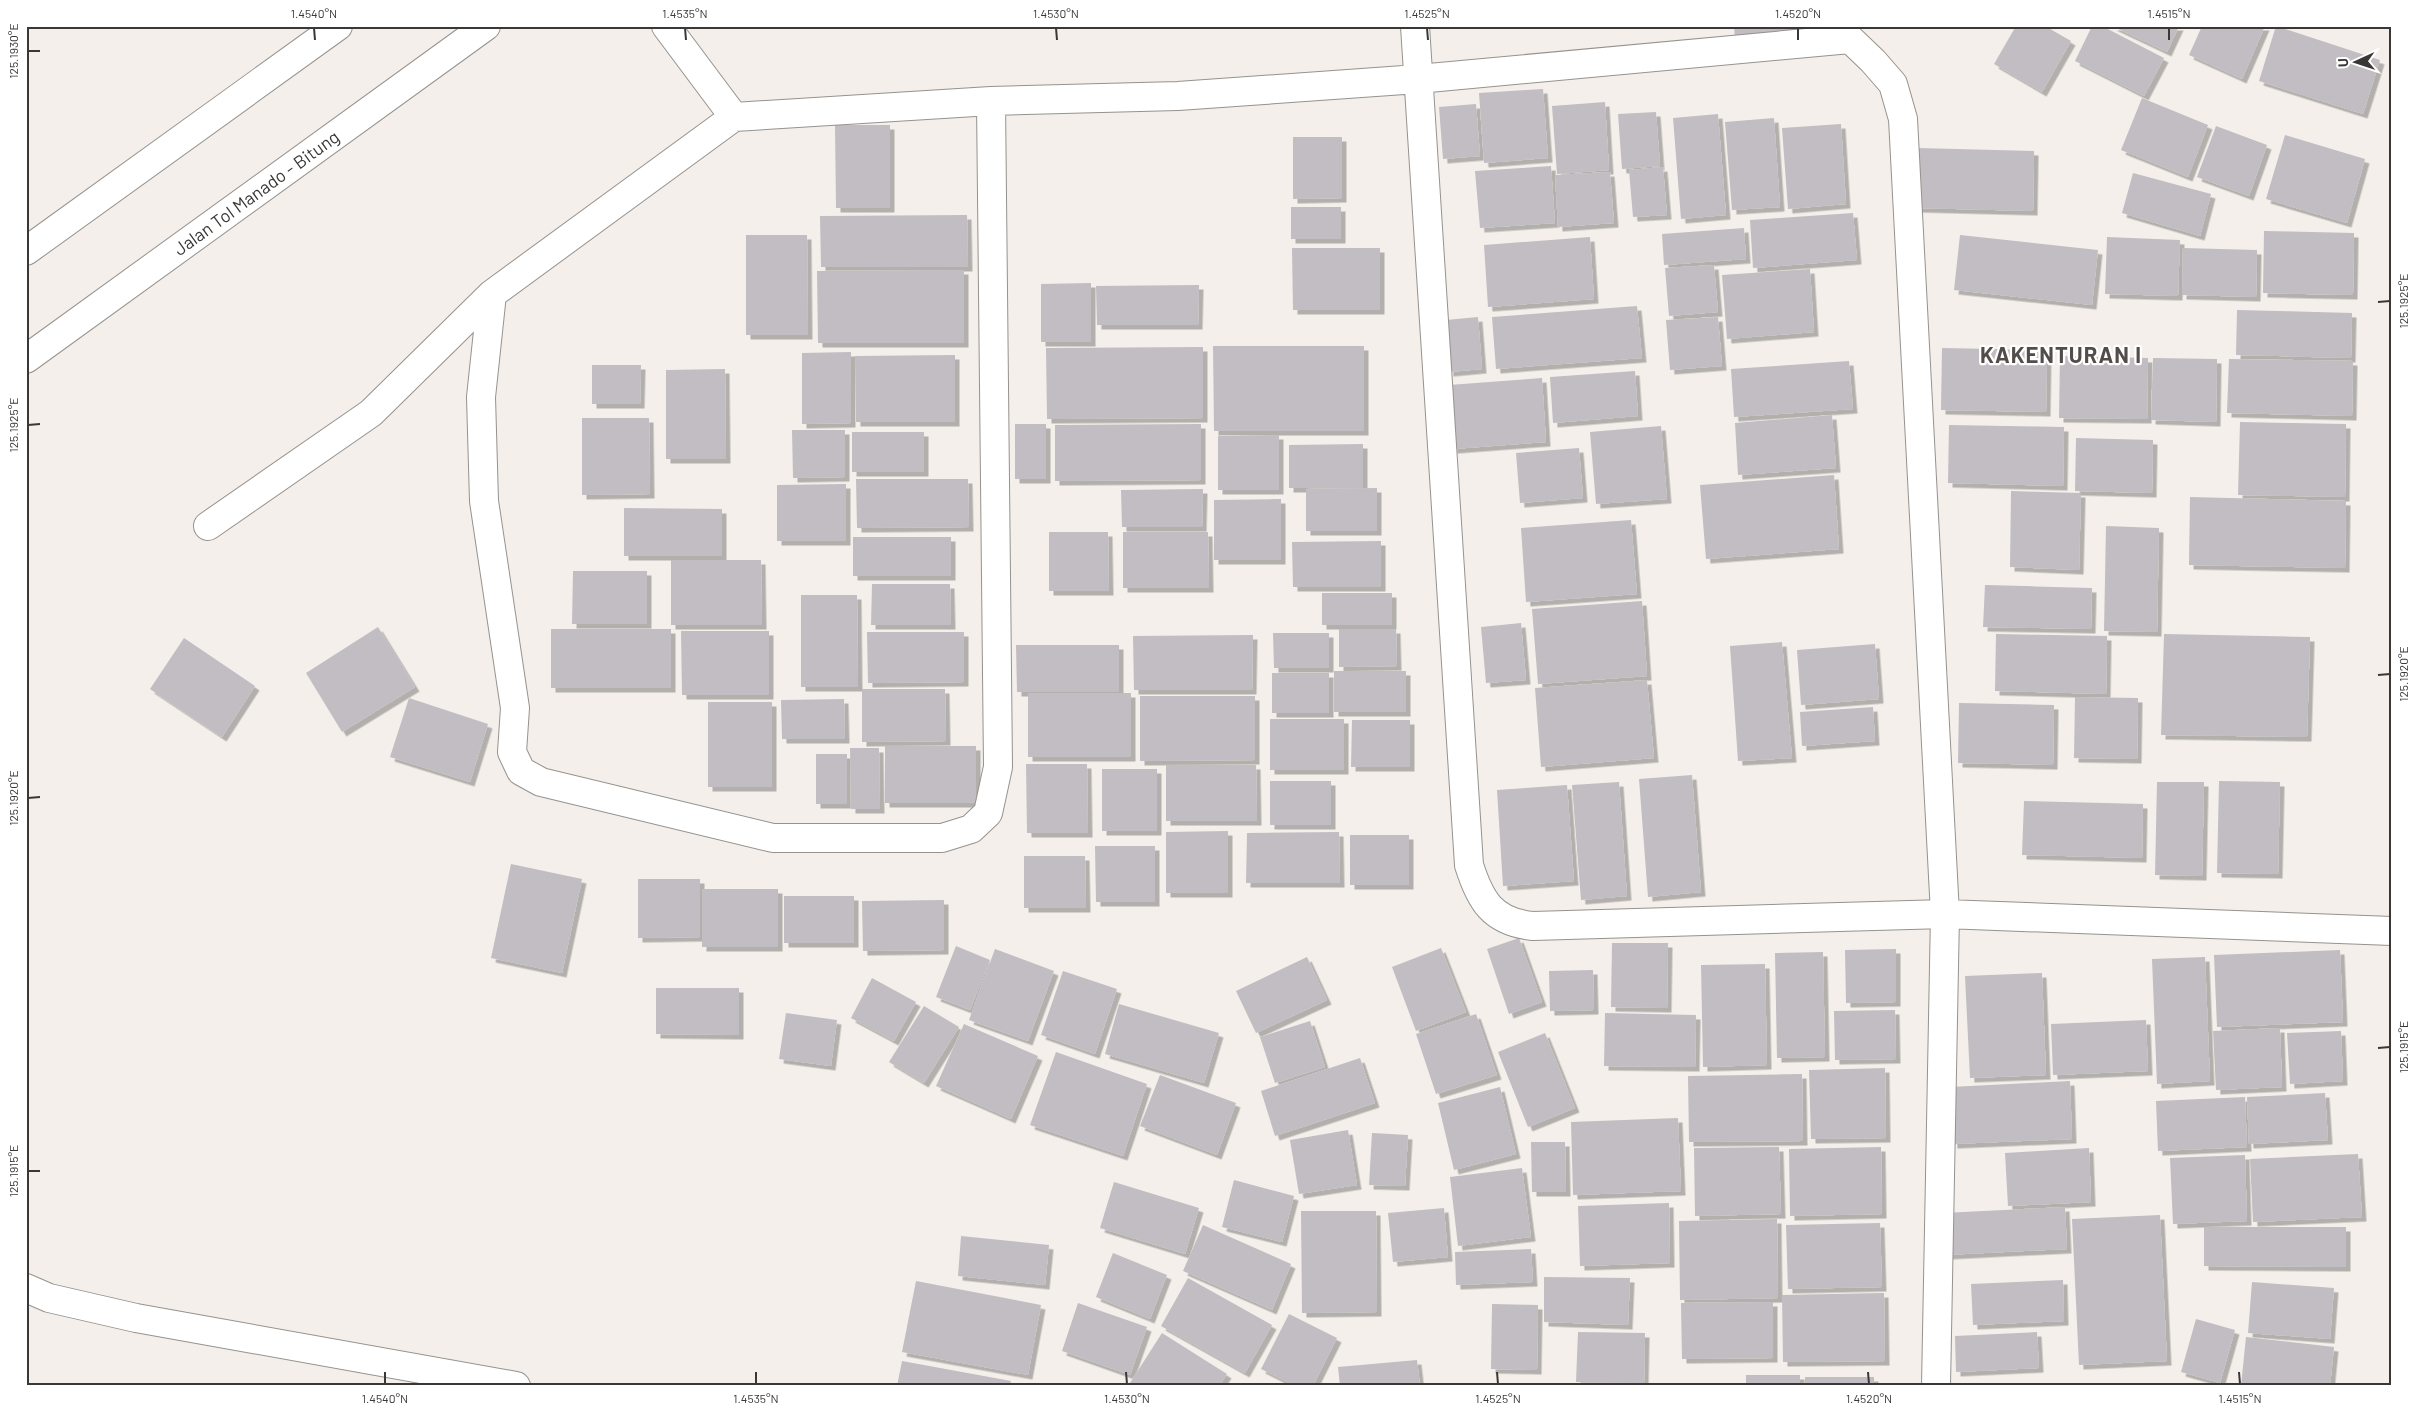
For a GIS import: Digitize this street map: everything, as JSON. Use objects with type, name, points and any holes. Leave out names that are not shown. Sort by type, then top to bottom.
[{"type":"main road","points":[[26,251],[338,26]]},
{"type":"main road","name":"Jalan Tol Manado - Bitung","points":[[26,359],[486,26]]},
{"type":"main road","points":[[666,26],[734,117]]},
{"type":"main road","points":[[1415,26],[1468,865],[1477,892],[1501,917],[1517,924],[1533,926],[1945,914],[2392,931]]},
{"type":"main road","points":[[208,526],[371,413],[492,294],[734,117],[991,101],[1178,96],[1418,79],[1850,39],[1893,84],[1903,119],[1945,914],[1936,1386]]},
{"type":"main road","points":[[492,294],[481,397],[484,501],[515,708],[512,752],[521,771],[541,782],[773,838],[942,838],[971,829],[988,813],[998,766],[991,101]]},
{"type":"main road","points":[[26,1288],[49,1298],[136,1318],[516,1386]]},
{"type":"building","points":[[1734,26],[1823,26],[1823,31],[1735,39]]},
{"type":"building","points":[[2016,26],[2045,26],[2071,41],[2042,92],[1994,64]]},
{"type":"building","points":[[2092,26],[2102,26],[2164,58],[2144,96],[2075,61]]},
{"type":"building","points":[[2112,26],[2179,26],[2167,52]]},
{"type":"building","points":[[2202,26],[2265,26],[2242,79],[2189,55]]},
{"type":"building","points":[[2276,26],[2380,60],[2363,114],[2259,81]]},
{"type":"building","points":[[1543,89],[1548,158],[1484,163],[1479,93]]},
{"type":"building","points":[[2142,98],[2208,125],[2188,177],[2121,150]]},
{"type":"building","points":[[1605,102],[1609,170],[1557,174],[1552,106]]},
{"type":"building","points":[[1476,104],[1480,156],[1443,159],[1439,107]]},
{"type":"building","points":[[1656,112],[1660,166],[1622,169],[1618,114]]},
{"type":"building","points":[[1718,114],[1726,215],[1681,219],[1673,118]]},
{"type":"building","points":[[1774,118],[1780,207],[1732,210],[1725,122]]},
{"type":"building","points":[[1841,124],[1846,204],[1788,209],[1782,128]]},
{"type":"building","points":[[835,125],[890,125],[890,208],[836,208]]},
{"type":"building","points":[[2216,126],[2267,145],[2249,196],[2197,177]]},
{"type":"building","points":[[2285,135],[2365,159],[2347,223],[2266,199]]},
{"type":"building","points":[[1293,137],[1342,137],[1342,198],[1293,199]]},
{"type":"building","points":[[1918,148],[2034,151],[2033,211],[1916,208]]},
{"type":"building","points":[[1551,166],[1555,223],[1480,228],[1475,171]]},
{"type":"building","points":[[1663,167],[1667,215],[1633,217],[1629,170]]},
{"type":"building","points":[[1610,172],[1614,223],[1558,227],[1555,175]]},
{"type":"building","points":[[2133,173],[2211,194],[2200,236],[2122,213]]},
{"type":"building","points":[[1291,207],[1341,207],[1341,239],[1291,239]]},
{"type":"building","points":[[1853,213],[1857,260],[1753,268],[1750,220]]},
{"type":"building","points":[[967,215],[968,267],[821,267],[820,216]]},
{"type":"building","points":[[1744,228],[1746,259],[1664,265],[1662,234]]},
{"type":"building","points":[[2264,231],[2354,233],[2353,295],[2263,293]]},
{"type":"building","points":[[746,235],[807,235],[808,335],[746,335]]},
{"type":"building","points":[[1960,235],[2098,250],[2092,305],[1954,290]]},
{"type":"building","points":[[1590,237],[1594,299],[1488,307],[1484,245]]},
{"type":"building","points":[[2107,237],[2180,240],[2178,296],[2105,294]]},
{"type":"building","points":[[1292,248],[1380,248],[1380,310],[1293,310]]},
{"type":"building","points":[[2183,248],[2257,250],[2256,297],[2182,295]]},
{"type":"building","points":[[1714,265],[1718,312],[1669,316],[1665,268]]},
{"type":"building","points":[[1810,269],[1814,332],[1727,339],[1722,275]]},
{"type":"building","points":[[964,270],[964,343],[818,343],[817,271]]},
{"type":"building","points":[[1091,283],[1091,342],[1041,342],[1041,284]]},
{"type":"building","points":[[1199,285],[1198,325],[1097,325],[1096,286]]},
{"type":"building","points":[[1637,306],[1642,358],[1496,369],[1492,317]]},
{"type":"building","points":[[2237,310],[2352,313],[2351,358],[2236,355]]},
{"type":"building","points":[[1478,317],[1482,369],[1449,372],[1446,320]]},
{"type":"building","points":[[1718,317],[1722,366],[1670,370],[1666,320]]},
{"type":"building","points":[[1213,346],[1364,346],[1364,431],[1214,431]]},
{"type":"building","points":[[1203,347],[1203,418],[1047,419],[1046,348]]},
{"type":"building","points":[[1942,348],[2047,350],[2046,412],[1941,410]]},
{"type":"building","points":[[851,352],[851,423],[802,424],[802,353]]},
{"type":"building","points":[[955,355],[955,422],[856,422],[855,356]]},
{"type":"building","points":[[2060,356],[2148,358],[2147,419],[2059,418]]},
{"type":"building","points":[[2153,358],[2217,359],[2216,422],[2151,420]]},
{"type":"building","points":[[2229,359],[2353,361],[2352,416],[2227,413]]},
{"type":"building","points":[[1849,361],[1853,409],[1734,417],[1731,369]]},
{"type":"building","points":[[592,365],[641,365],[640,404],[592,404]]},
{"type":"building","points":[[725,369],[726,459],[666,459],[666,370]]},
{"type":"building","points":[[1635,371],[1638,416],[1553,423],[1550,377]]},
{"type":"building","points":[[1542,378],[1546,442],[1453,449],[1449,385]]},
{"type":"building","points":[[1832,415],[1836,468],[1738,475],[1735,423]]},
{"type":"building","points":[[582,418],[649,418],[650,494],[582,495]]},
{"type":"building","points":[[2240,422],[2346,424],[2345,497],[2238,495]]},
{"type":"building","points":[[1015,424],[1046,424],[1046,479],[1015,479]]},
{"type":"building","points":[[1201,424],[1201,480],[1055,481],[1055,425]]},
{"type":"building","points":[[1949,425],[2064,427],[2063,486],[1948,483]]},
{"type":"building","points":[[1661,426],[1667,499],[1596,504],[1590,432]]},
{"type":"building","points":[[792,430],[845,430],[845,477],[793,478]]},
{"type":"building","points":[[852,432],[924,432],[924,472],[852,472]]},
{"type":"building","points":[[1279,435],[1279,490],[1218,490],[1218,436]]},
{"type":"building","points":[[2076,438],[2153,440],[2152,493],[2075,491]]},
{"type":"building","points":[[1363,444],[1363,488],[1289,488],[1289,445]]},
{"type":"building","points":[[1579,448],[1583,498],[1520,503],[1516,453]]},
{"type":"building","points":[[1834,475],[1839,549],[1706,559],[1700,485]]},
{"type":"building","points":[[856,479],[968,479],[969,527],[857,528]]},
{"type":"building","points":[[846,484],[846,541],[777,541],[777,485]]},
{"type":"building","points":[[1377,488],[1377,531],[1306,531],[1306,489]]},
{"type":"building","points":[[1203,489],[1202,527],[1122,527],[1121,490]]},
{"type":"building","points":[[2011,491],[2081,493],[2079,570],[2010,567]]},
{"type":"building","points":[[2190,497],[2346,501],[2345,568],[2189,565]]},
{"type":"building","points":[[1281,499],[1281,560],[1214,560],[1214,500]]},
{"type":"building","points":[[624,508],[722,509],[722,556],[624,556]]},
{"type":"building","points":[[1631,520],[1637,594],[1526,602],[1521,528]]},
{"type":"building","points":[[2106,526],[2159,528],[2157,632],[2104,631]]},
{"type":"building","points":[[1049,532],[1108,532],[1109,591],[1049,591]]},
{"type":"building","points":[[1123,532],[1208,532],[1209,588],[1123,588]]},
{"type":"building","points":[[853,537],[951,537],[951,576],[853,576]]},
{"type":"building","points":[[1381,541],[1381,587],[1293,587],[1292,542]]},
{"type":"building","points":[[671,560],[761,560],[762,625],[671,625]]},
{"type":"building","points":[[573,571],[647,571],[647,624],[572,624]]},
{"type":"building","points":[[872,584],[950,584],[951,625],[871,625]]},
{"type":"building","points":[[1985,585],[2092,588],[2091,629],[1983,627]]},
{"type":"building","points":[[1322,593],[1392,593],[1392,625],[1322,625]]},
{"type":"building","points":[[801,595],[857,595],[858,687],[801,687]]},
{"type":"building","points":[[1642,601],[1647,676],[1538,684],[1532,609]]},
{"type":"building","points":[[1521,623],[1526,680],[1486,683],[1481,627]]},
{"type":"building","points":[[378,627],[415,687],[342,732],[306,673]]},
{"type":"building","points":[[551,629],[671,629],[671,688],[551,688]]},
{"type":"building","points":[[1339,629],[1396,629],[1397,666],[1339,667]]},
{"type":"building","points":[[681,631],[769,631],[769,695],[682,695]]},
{"type":"building","points":[[867,632],[964,632],[964,682],[868,683]]},
{"type":"building","points":[[1273,633],[1329,633],[1329,668],[1274,668]]},
{"type":"building","points":[[1996,634],[2107,636],[2106,694],[1995,691]]},
{"type":"building","points":[[2164,634],[2310,637],[2307,737],[2161,735]]},
{"type":"building","points":[[1253,635],[1252,690],[1134,690],[1133,636]]},
{"type":"building","points":[[184,638],[255,686],[222,737],[150,689]]},
{"type":"building","points":[[1782,642],[1792,758],[1738,761],[1730,646]]},
{"type":"building","points":[[1875,644],[1879,699],[1801,705],[1797,650]]},
{"type":"building","points":[[1016,645],[1119,645],[1119,692],[1017,692]]},
{"type":"building","points":[[1334,671],[1406,671],[1406,712],[1334,712]]},
{"type":"building","points":[[1272,673],[1329,673],[1329,713],[1272,713]]},
{"type":"building","points":[[1647,680],[1654,758],[1541,767],[1535,688]]},
{"type":"building","points":[[862,689],[945,689],[946,741],[862,742]]},
{"type":"building","points":[[1028,693],[1131,693],[1131,757],[1028,757]]},
{"type":"building","points":[[1140,696],[1255,696],[1255,760],[1140,761]]},
{"type":"building","points":[[2075,697],[2138,698],[2137,759],[2074,758]]},
{"type":"building","points":[[409,698],[488,724],[470,782],[390,757]]},
{"type":"building","points":[[844,699],[845,739],[782,739],[781,700]]},
{"type":"building","points":[[708,702],[772,702],[772,787],[708,787]]},
{"type":"building","points":[[1959,703],[2054,705],[2053,765],[1958,763]]},
{"type":"building","points":[[1873,707],[1875,741],[1802,746],[1800,712]]},
{"type":"building","points":[[1270,719],[1344,719],[1344,770],[1270,770]]},
{"type":"building","points":[[1352,720],[1410,720],[1410,767],[1351,767]]},
{"type":"building","points":[[885,746],[976,746],[976,803],[885,803]]},
{"type":"building","points":[[850,748],[879,748],[880,809],[851,809]]},
{"type":"building","points":[[816,754],[847,754],[847,804],[816,804]]},
{"type":"building","points":[[1026,764],[1087,764],[1088,833],[1027,833]]},
{"type":"building","points":[[1166,765],[1256,765],[1257,821],[1166,821]]},
{"type":"building","points":[[1102,769],[1157,769],[1157,831],[1102,831]]},
{"type":"building","points":[[1692,775],[1701,892],[1648,897],[1639,779]]},
{"type":"building","points":[[1270,781],[1331,781],[1331,825],[1270,825]]},
{"type":"building","points":[[2219,781],[2280,782],[2278,874],[2217,873]]},
{"type":"building","points":[[1619,782],[1627,896],[1581,900],[1572,785]]},
{"type":"building","points":[[2157,782],[2204,782],[2202,876],[2155,875]]},
{"type":"building","points":[[1567,785],[1574,881],[1503,886],[1497,790]]},
{"type":"building","points":[[2024,801],[2143,804],[2142,858],[2022,855]]},
{"type":"building","points":[[1228,831],[1228,893],[1166,893],[1166,832]]},
{"type":"building","points":[[1339,832],[1340,883],[1246,883],[1247,833]]},
{"type":"building","points":[[1350,835],[1409,835],[1409,885],[1350,885]]},
{"type":"building","points":[[1095,846],[1155,846],[1155,902],[1096,902]]},
{"type":"building","points":[[1024,856],[1085,856],[1086,908],[1024,908]]},
{"type":"building","points":[[511,864],[582,879],[562,973],[491,958]]},
{"type":"building","points":[[638,879],[700,879],[700,937],[638,938]]},
{"type":"building","points":[[702,889],[778,889],[778,947],[702,947]]},
{"type":"building","points":[[784,896],[854,896],[854,943],[784,943]]},
{"type":"building","points":[[944,900],[944,950],[863,951],[862,901]]},
{"type":"building","points":[[1519,938],[1542,1002],[1509,1014],[1487,949]]},
{"type":"building","points":[[1612,943],[1668,943],[1667,1008],[1611,1007]]},
{"type":"building","points":[[956,946],[990,960],[970,1010],[936,997]]},
{"type":"building","points":[[1441,948],[1466,1012],[1416,1031],[1392,967]]},
{"type":"building","points":[[995,949],[1054,971],[1028,1041],[969,1020]]},
{"type":"building","points":[[1896,949],[1896,1002],[1846,1003],[1845,950]]},
{"type":"building","points":[[2340,950],[2343,1022],[2217,1027],[2214,955]]},
{"type":"building","points":[[1823,952],[1825,1057],[1777,1058],[1775,953]]},
{"type":"building","points":[[1307,957],[1327,1000],[1256,1033],[1236,991]]},
{"type":"building","points":[[2205,957],[2210,1081],[2157,1084],[2152,959]]},
{"type":"building","points":[[1765,964],[1767,1065],[1703,1067],[1701,965]]},
{"type":"building","points":[[1593,970],[1594,1010],[1550,1011],[1549,971]]},
{"type":"building","points":[[1063,971],[1117,989],[1095,1054],[1041,1035]]},
{"type":"building","points":[[2042,973],[2046,1075],[1970,1078],[1965,976]]},
{"type":"building","points":[[872,978],[916,1002],[894,1041],[851,1018]]},
{"type":"building","points":[[656,988],[739,988],[739,1035],[656,1034]]},
{"type":"building","points":[[1119,1004],[1219,1033],[1204,1083],[1105,1054]]},
{"type":"building","points":[[924,1006],[959,1027],[924,1083],[889,1062]]},
{"type":"building","points":[[1895,1010],[1896,1059],[1835,1060],[1834,1011]]},
{"type":"building","points":[[786,1013],[837,1020],[831,1066],[779,1059]]},
{"type":"building","points":[[1605,1013],[1696,1015],[1695,1067],[1604,1066]]},
{"type":"building","points":[[1476,1014],[1497,1075],[1436,1094],[1416,1034]]},
{"type":"building","points":[[2146,1020],[2148,1071],[2053,1075],[2051,1024]]},
{"type":"building","points":[[1310,1021],[1325,1067],[1275,1083],[1260,1037]]},
{"type":"building","points":[[964,1024],[1038,1056],[1011,1119],[936,1086]]},
{"type":"building","points":[[2280,1028],[2282,1087],[2216,1090],[2213,1031]]},
{"type":"building","points":[[2341,1031],[2343,1081],[2290,1084],[2287,1033]]},
{"type":"building","points":[[1545,1033],[1575,1108],[1528,1127],[1498,1052]]},
{"type":"building","points":[[1056,1052],[1147,1084],[1123,1156],[1030,1125]]},
{"type":"building","points":[[1360,1058],[1375,1103],[1275,1136],[1261,1091]]},
{"type":"building","points":[[1885,1068],[1886,1138],[1811,1139],[1809,1070]]},
{"type":"building","points":[[1802,1074],[1803,1141],[1689,1142],[1688,1076]]},
{"type":"building","points":[[1160,1075],[1236,1103],[1217,1155],[1140,1126]]},
{"type":"building","points":[[2070,1081],[2072,1139],[1953,1144],[1950,1087]]},
{"type":"building","points":[[1500,1087],[1516,1154],[1454,1170],[1438,1103]]},
{"type":"building","points":[[2325,1093],[2328,1140],[2249,1144],[2247,1097]]},
{"type":"building","points":[[2245,1097],[2247,1147],[2158,1151],[2156,1101]]},
{"type":"building","points":[[1678,1118],[1681,1191],[1573,1195],[1571,1122]]},
{"type":"building","points":[[1348,1130],[1357,1185],[1299,1194],[1290,1140]]},
{"type":"building","points":[[1372,1133],[1408,1135],[1405,1186],[1369,1185]]},
{"type":"building","points":[[1531,1142],[1565,1142],[1566,1192],[1532,1192]]},
{"type":"building","points":[[1779,1147],[1781,1214],[1695,1216],[1694,1148]]},
{"type":"building","points":[[1881,1147],[1882,1214],[1790,1216],[1789,1149]]},
{"type":"building","points":[[2089,1148],[2091,1202],[2008,1206],[2005,1153]]},
{"type":"building","points":[[2358,1154],[2362,1217],[2253,1222],[2250,1159]]},
{"type":"building","points":[[2245,1155],[2247,1221],[2173,1224],[2170,1158]]},
{"type":"building","points":[[1522,1168],[1531,1237],[1458,1246],[1450,1177]]},
{"type":"building","points":[[1234,1180],[1294,1196],[1282,1242],[1222,1227]]},
{"type":"building","points":[[1114,1182],[1199,1208],[1185,1254],[1100,1228]]},
{"type":"building","points":[[1669,1203],[1670,1263],[1580,1266],[1578,1206]]},
{"type":"building","points":[[2065,1207],[2067,1249],[1945,1255],[1943,1213]]},
{"type":"building","points":[[1444,1208],[1448,1257],[1393,1262],[1388,1213]]},
{"type":"building","points":[[1301,1211],[1376,1211],[1377,1312],[1302,1313]]},
{"type":"building","points":[[2160,1215],[2167,1361],[2079,1365],[2072,1219]]},
{"type":"building","points":[[1777,1219],[1778,1298],[1680,1300],[1679,1221]]},
{"type":"building","points":[[1880,1223],[1882,1287],[1788,1289],[1786,1225]]},
{"type":"building","points":[[1203,1225],[1291,1264],[1272,1310],[1183,1271]]},
{"type":"building","points":[[2204,1227],[2346,1227],[2346,1267],[2204,1266]]},
{"type":"building","points":[[961,1236],[1049,1245],[1045,1285],[958,1276]]},
{"type":"building","points":[[1531,1249],[1533,1282],[1456,1285],[1455,1252]]},
{"type":"building","points":[[1113,1253],[1167,1275],[1150,1319],[1096,1297]]},
{"type":"building","points":[[1544,1277],[1630,1278],[1628,1325],[1544,1322]]},
{"type":"building","points":[[1188,1278],[1272,1325],[1245,1373],[1161,1326]]},
{"type":"building","points":[[2063,1280],[2064,1321],[1973,1325],[1971,1284]]},
{"type":"building","points":[[916,1281],[1041,1305],[1028,1375],[902,1352]]},
{"type":"building","points":[[2252,1282],[2334,1288],[2330,1339],[2248,1333]]},
{"type":"building","points":[[1884,1293],[1885,1361],[1783,1362],[1782,1295]]},
{"type":"building","points":[[1773,1302],[1773,1358],[1682,1359],[1681,1303]]},
{"type":"building","points":[[1078,1303],[1147,1327],[1130,1375],[1062,1351]]},
{"type":"building","points":[[1492,1304],[1538,1305],[1537,1370],[1491,1369]]},
{"type":"building","points":[[1289,1314],[1337,1338],[1313,1386],[1295,1386],[1261,1369]]},
{"type":"building","points":[[2196,1319],[2235,1330],[2220,1383],[2181,1372]]},
{"type":"building","points":[[1578,1332],[1645,1333],[1644,1383],[1576,1382]]},
{"type":"building","points":[[2037,1332],[2039,1368],[1956,1372],[1955,1336]]},
{"type":"building","points":[[1162,1333],[1227,1374],[1219,1386],[1128,1386]]},
{"type":"building","points":[[2246,1337],[2334,1347],[2330,1386],[2241,1386]]},
{"type":"building","points":[[1417,1360],[1420,1386],[1340,1386],[1338,1367]]},
{"type":"building","points":[[902,1361],[1011,1381],[1010,1386],[897,1386]]},
{"type":"building","points":[[1746,1375],[1800,1375],[1800,1386],[1746,1386]]},
{"type":"building","points":[[1805,1377],[1874,1377],[1874,1386],[1805,1386]]},
{"type":"district","name":"KAKENTURAN I","points":[[2061,354]]}]
